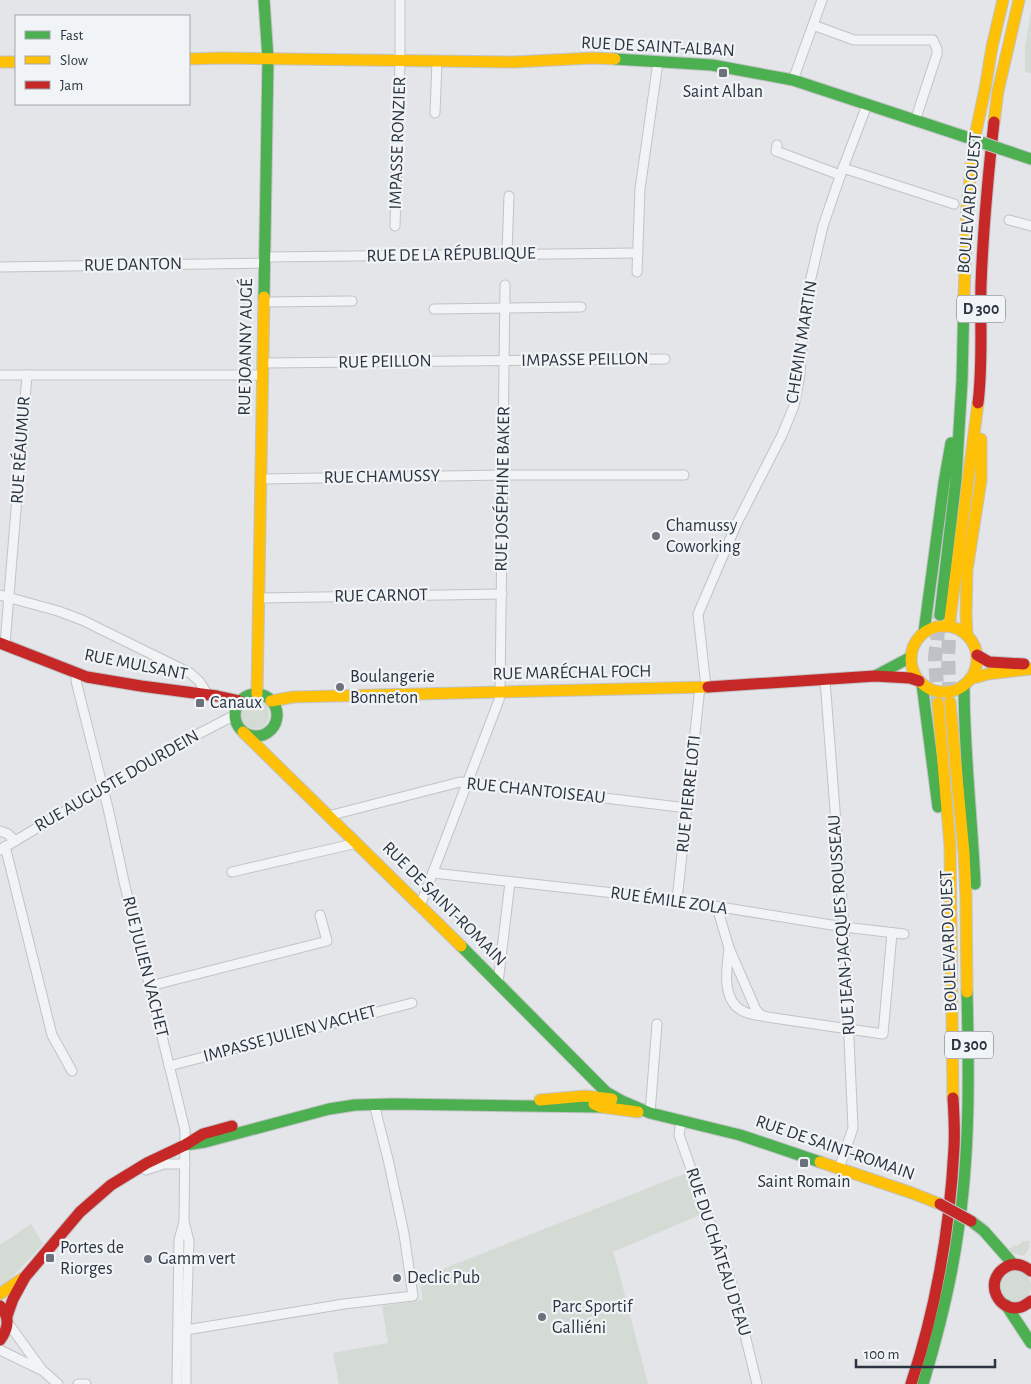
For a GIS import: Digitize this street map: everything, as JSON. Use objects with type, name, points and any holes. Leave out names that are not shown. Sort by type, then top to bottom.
[{"type":"main road","name":"RUE JOANNY AUGÉ","points":[[257,694],[268,59],[264,0]]},
{"type":"main road","name":"BOULEVARD OUEST","points":[[1003,0],[974,141],[967,207],[962,381],[945,617],[981,378],[985,203],[998,91],[1019,0]]},
{"type":"main road","name":"RUE DE SAINT-ALBAN","points":[[190,59],[514,62],[593,58],[719,66],[793,80],[1031,159]]},
{"type":"main road","points":[[0,62],[15,62]]},
{"type":"main road","points":[[967,635],[966,570],[981,480],[981,378]]},
{"type":"main road","points":[[924,632],[944,483],[962,381]]},
{"type":"main road","points":[[969,1030],[973,994],[975,877],[964,724],[967,682],[974,673],[977,655],[972,640],[967,635],[960,630],[948,626],[934,627],[924,632],[918,638],[910,657],[914,674],[921,682],[933,690],[942,692],[956,690],[967,682],[988,674],[1030,669]]},
{"type":"main road","name":"RUE MULSANT","points":[[2,644],[87,677],[240,701]]},
{"type":"main road","points":[[977,655],[989,662],[1030,669]]},
{"type":"main road","name":"RUE MARÉCHAL FOCH","points":[[875,676],[910,657]]},
{"type":"main road","name":"RUE MARÉCHAL FOCH","points":[[271,700],[293,697],[703,687],[875,676],[910,678],[921,682]]},
{"type":"main road","points":[[921,682],[951,904]]},
{"type":"main road","points":[[257,694],[271,700],[276,710],[276,720],[273,728],[265,734],[256,737],[243,732],[236,724],[235,715],[240,701],[257,694]]},
{"type":"main road","name":"BOULEVARD OUEST","points":[[923,1384],[946,1295],[958,1234],[965,1164],[969,1030],[966,877],[950,702]]},
{"type":"main road","name":"BOULEVARD OUEST","points":[[910,1384],[919,1359],[942,1260],[950,1200],[954,1146],[950,845],[938,703]]},
{"type":"main road","name":"RUE DE SAINT-ROMAIN","points":[[243,732],[357,842],[498,983],[538,1026],[587,1073],[594,1099]]},
{"type":"main road","name":"RUE DE SAINT-ROMAIN","points":[[265,734],[264,748],[275,762]]},
{"type":"main road","name":"RUE DE SAINT-ROMAIN","points":[[594,1099],[606,1092],[650,1113]]},
{"type":"main road","points":[[0,1340],[7,1329],[13,1299],[25,1277],[80,1212],[111,1185],[147,1163],[203,1134],[240,1124],[308,1115],[329,1109],[356,1105],[504,1105],[594,1099]]},
{"type":"main road","name":"RUE DE SAINT-ROMAIN","points":[[594,1099],[740,1135],[912,1192],[940,1204],[971,1221],[984,1231],[995,1245],[1024,1265]]},
{"type":"main road","points":[[995,1245],[999,1272]]},
{"type":"main road","points":[[1024,1265],[1003,1268],[995,1278],[994,1290],[997,1298],[1013,1308],[1028,1303]]},
{"type":"main road","points":[[0,1294],[25,1277]]},
{"type":"main road","points":[[1028,1303],[1024,1319],[1028,1338]]},
{"type":"main road","points":[[1006,1305],[1028,1338]]},
{"type":"main road","points":[[0,1306],[4,1309],[8,1319]]},
{"type":"street","name":"IMPASSE RONZIER","points":[[395,226],[400,0]]},
{"type":"street","points":[[793,80],[822,0]]},
{"type":"street","points":[[813,25],[854,40],[933,40],[937,48],[937,54],[915,121]]},
{"type":"street","points":[[435,113],[437,61]]},
{"type":"street","points":[[637,272],[640,189],[658,62]]},
{"type":"street","name":"CHEMIN MARTIN","points":[[703,687],[698,614],[738,523],[782,436],[794,406],[800,375],[802,331],[822,226],[841,172],[868,106]]},
{"type":"street","points":[[777,145],[776,151],[841,172],[954,204]]},
{"type":"street","points":[[507,254],[508,196]]},
{"type":"street","points":[[1009,220],[1031,226]]},
{"type":"street","name":"RUE DE LA RÉPUBLIQUE","points":[[265,260],[638,253]]},
{"type":"street","name":"RUE DANTON","points":[[0,268],[265,260]]},
{"type":"street","name":"RUE JOSÉPHINE BAKER","points":[[420,906],[499,700],[500,693],[505,286]]},
{"type":"street","points":[[265,302],[352,301]]},
{"type":"street","points":[[434,309],[581,307]]},
{"type":"street","name":"IMPASSE PEILLON","points":[[505,361],[665,359]]},
{"type":"street","name":"RUE PEILLON","points":[[264,369],[505,361]]},
{"type":"street","points":[[0,375],[264,369]]},
{"type":"street","name":"RUE RÉAUMUR","points":[[2,644],[27,375]]},
{"type":"street","name":"RUE CHAMUSSY","points":[[261,479],[504,475],[684,475]]},
{"type":"street","name":"RUE CARNOT","points":[[260,598],[502,594]]},
{"type":"street","points":[[5,597],[58,611],[82,620],[190,673],[200,681],[208,695]]},
{"type":"street","name":"RUE JULIEN VACHET","points":[[76,672],[76,681],[185,1130],[184,1222],[179,1240],[182,1330]]},
{"type":"street","name":"RUE JEAN-JACQUES ROUSSEAU","points":[[824,680],[844,927],[853,1128],[839,1168]]},
{"type":"street","name":"RUE PIERRE LOTI","points":[[677,900],[703,687]]},
{"type":"street","name":"RUE AUGUSTE DOURDEIN","points":[[3,848],[173,747],[235,715]]},
{"type":"street","name":"RUE CHANTOISEAU","points":[[328,816],[460,782],[687,808]]},
{"type":"street","points":[[0,831],[8,834],[15,841]]},
{"type":"street","points":[[232,872],[357,842]]},
{"type":"street","points":[[3,848],[52,1035],[72,1071]]},
{"type":"street","name":"RUE ÉMILE ZOLA","points":[[433,873],[677,900],[844,927],[904,934]]},
{"type":"street","points":[[498,983],[510,882]]},
{"type":"street","points":[[717,907],[729,948],[756,1010],[761,1015],[767,1017]]},
{"type":"street","points":[[150,986],[327,941],[320,915]]},
{"type":"street","points":[[729,948],[727,984],[729,994],[734,1004],[740,1010],[767,1017],[883,1034],[892,933]]},
{"type":"street","name":"IMPASSE JULIEN VACHET","points":[[169,1066],[412,1003]]},
{"type":"street","points":[[650,1113],[657,1024]]},
{"type":"street","points":[[182,1330],[344,1304],[413,1296],[404,1234],[374,1104]]},
{"type":"street","name":"RUE DU CHÂTEAU D'EAU","points":[[681,1121],[679,1136],[734,1290],[757,1384]]},
{"type":"street","points":[[111,1185],[154,1166],[185,1164]]},
{"type":"street","points":[[8,1319],[42,1370],[58,1384]]},
{"type":"street","points":[[177,1384],[182,1330]]},
{"type":"street","points":[[182,1330],[186,1384]]},
{"type":"street","points":[[0,1350],[42,1370]]},
{"type":"street","points":[[78,1384],[86,1384]]},
{"type":"shaded area","points":[[1031,11],[1031,73],[1025,72],[1025,48]]},
{"type":"shaded area","points":[[255,701],[265,705],[269,715],[265,725],[255,729],[245,725],[241,715],[245,705]]},
{"type":"shaded area","name":"Parc Sportif Galliéni","points":[[686,1173],[702,1214],[613,1252],[648,1384],[339,1384],[333,1353],[388,1343],[382,1306],[423,1300],[420,1281],[448,1267]]},
{"type":"shaded area","points":[[31,1224],[43,1244],[0,1289],[0,1245]]},
{"type":"shaded area","points":[[1023,1241],[1030,1241],[1028,1250],[1022,1256],[1007,1251],[1014,1245],[1017,1246]]},
{"type":"shaded area","points":[[1015,1270],[1021,1271],[1026,1275],[1030,1280],[1030,1292],[1026,1297],[1021,1301],[1015,1302],[1009,1301],[1004,1297],[1000,1292],[999,1286],[1000,1280],[1004,1275],[1009,1271]]},
{"type":"tunnel","points":[[938,703],[935,657],[940,615]]},
{"type":"tunnel","points":[[950,619],[948,657],[950,702]]},
{"type":"traffic: fast","points":[[264,0],[268,59],[264,297]]},
{"type":"traffic: fast","points":[[615,59],[712,65],[793,80],[963,136]]},
{"type":"traffic: fast","points":[[963,136],[1001,149]]},
{"type":"traffic: fast","points":[[1001,149],[1031,159]]},
{"type":"traffic: fast","points":[[940,615],[956,479],[962,381],[964,296]]},
{"type":"traffic: fast","points":[[924,632],[951,443]]},
{"type":"traffic: fast","points":[[877,675],[911,657]]},
{"type":"traffic: fast","points":[[922,684],[938,807]]},
{"type":"traffic: fast","points":[[964,685],[965,735],[975,884]]},
{"type":"traffic: fast","points":[[252,694],[260,694],[271,700],[277,715],[271,730],[260,736],[252,736],[241,730],[235,719],[235,711],[241,700],[252,694]]},
{"type":"traffic: fast","points":[[461,946],[606,1092],[650,1113],[740,1135],[820,1162]]},
{"type":"traffic: fast","points":[[923,1384],[948,1290],[962,1202],[968,1112],[967,992]]},
{"type":"traffic: fast","points":[[185,1145],[205,1142],[329,1109],[355,1105],[601,1107]]},
{"type":"traffic: fast","points":[[971,1221],[984,1231],[1013,1264]]},
{"type":"traffic: fast","points":[[1006,1305],[1031,1343]]},
{"type":"traffic: slow","points":[[964,296],[967,207],[974,141],[1003,0]]},
{"type":"traffic: slow","points":[[994,122],[998,91],[1019,0]]},
{"type":"traffic: slow","points":[[190,59],[514,62],[593,58],[615,59]]},
{"type":"traffic: slow","points":[[0,62],[15,62]]},
{"type":"traffic: slow","points":[[257,694],[264,297]]},
{"type":"traffic: slow","points":[[950,619],[978,403]]},
{"type":"traffic: slow","points":[[967,635],[967,570],[981,480],[981,439]]},
{"type":"traffic: slow","points":[[944,626],[957,628],[972,641],[975,646],[977,659],[975,672],[962,687],[957,690],[944,692],[931,690],[916,677],[913,672],[911,659],[913,646],[926,631],[931,628],[944,626]]},
{"type":"traffic: slow","points":[[970,679],[988,674],[1031,669]]},
{"type":"traffic: slow","points":[[271,701],[293,697],[708,687]]},
{"type":"traffic: slow","points":[[950,702],[964,853],[967,992]]},
{"type":"traffic: slow","points":[[938,703],[950,845],[953,1098]]},
{"type":"traffic: slow","points":[[243,732],[461,946]]},
{"type":"traffic: slow","points":[[540,1100],[585,1096],[612,1099]]},
{"type":"traffic: slow","points":[[594,1104],[601,1107],[638,1112]]},
{"type":"traffic: slow","points":[[820,1162],[940,1204]]},
{"type":"traffic: slow","points":[[0,1294],[23,1278]]},
{"type":"traffic: jam","points":[[978,403],[983,244],[994,122]]},
{"type":"traffic: jam","points":[[0,643],[87,677],[240,701]]},
{"type":"traffic: jam","points":[[977,655],[989,662],[1024,664]]},
{"type":"traffic: jam","points":[[708,687],[875,676],[910,678],[919,681]]},
{"type":"traffic: jam","points":[[911,1384],[935,1297],[945,1237],[954,1148],[953,1098]]},
{"type":"traffic: jam","points":[[7,1316],[13,1299],[25,1277],[80,1212],[111,1185],[147,1163],[203,1134],[232,1126]]},
{"type":"traffic: jam","points":[[940,1204],[971,1221]]},
{"type":"traffic: jam","points":[[1031,1271],[1019,1265],[1009,1265],[999,1273],[995,1280],[994,1288],[996,1295],[1006,1306],[1013,1308],[1021,1307],[1031,1301]]},
{"type":"traffic: jam","points":[[0,1306],[7,1318],[7,1327],[0,1340]]},
{"type":"place","name":"Saint Alban","points":[[723,73]]},
{"type":"place","name":"Chamussy Coworking","points":[[656,536]]},
{"type":"place","name":"Boulangerie Bonneton","points":[[340,687]]},
{"type":"place","name":"Canaux","points":[[200,703]]},
{"type":"place","name":"Saint Romain","points":[[804,1163]]},
{"type":"place","name":"Portes de Riorges","points":[[50,1258]]},
{"type":"place","name":"Gamm vert","points":[[148,1259]]},
{"type":"place","name":"Declic Pub","points":[[397,1278]]},
{"type":"place","name":"Parc Sportif Galliéni","points":[[542,1317]]}]
